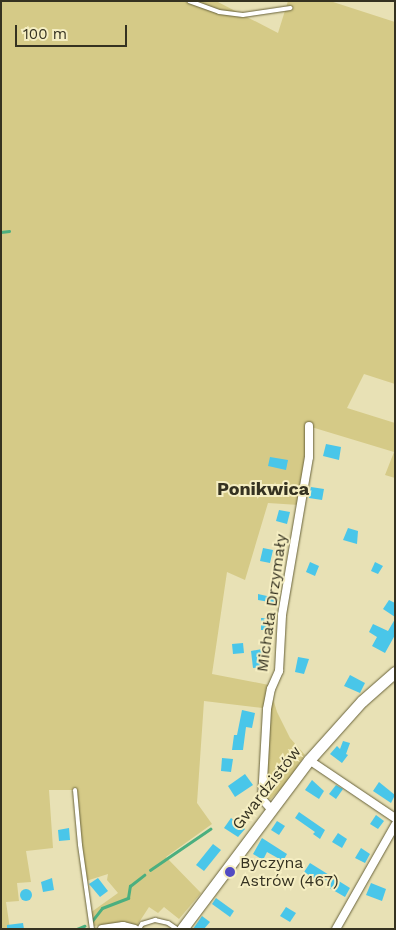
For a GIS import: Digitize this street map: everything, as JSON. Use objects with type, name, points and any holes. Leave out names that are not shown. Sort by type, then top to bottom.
[{"type":"street","name":"Michała Drzymały","points":[[271,809],[262,799],[266,709],[271,689],[279,670],[282,615],[308,458],[309,426]]},
{"type":"street","name":"Gwardzistów","points":[[182,929],[308,760],[362,701],[393,675]]},
{"type":"street","points":[[308,760],[395,818]]},
{"type":"street","points":[[336,929],[395,825]]},
{"type":"street","points":[[102,929],[123,926],[134,929]]},
{"type":"lane","points":[[189,1],[218,12],[243,14],[290,8]]},
{"type":"lane","points":[[75,790],[80,845],[92,929]]},
{"type":"lane","points":[[138,929],[142,924],[155,920],[168,923],[176,929]]},
{"type":"shaded area","points":[[1,1],[216,1],[278,33],[288,1],[330,1],[395,22],[395,384],[364,374],[347,408],[395,423],[395,478],[385,475],[394,452],[308,426],[299,505],[268,503],[245,580],[227,572],[212,674],[269,685],[263,708],[204,701],[197,803],[212,824],[166,857],[201,893],[179,919],[164,907],[158,913],[149,907],[136,927],[125,923],[93,926],[90,913],[118,893],[107,880],[108,874],[86,881],[75,790],[49,790],[53,848],[26,851],[31,882],[17,883],[19,901],[6,902],[10,929],[1,929]]},
{"type":"shaded area","points":[[271,692],[277,712],[290,738],[305,755],[288,781],[271,799],[262,799]]},
{"type":"building","points":[[326,444],[341,447],[339,460],[323,456]]},
{"type":"building","points":[[270,457],[288,460],[286,470],[268,466]]},
{"type":"building","points":[[311,487],[324,489],[322,500],[309,498]]},
{"type":"building","points":[[279,510],[290,512],[287,524],[276,521]]},
{"type":"building","points":[[348,528],[358,531],[357,544],[343,540]]},
{"type":"building","points":[[263,548],[273,550],[270,563],[260,561]]},
{"type":"building","points":[[310,562],[319,566],[315,576],[306,572]]},
{"type":"building","points":[[375,562],[383,566],[378,574],[371,571]]},
{"type":"building","points":[[258,594],[276,598],[275,603],[258,600]]},
{"type":"building","points":[[389,600],[395,603],[395,617],[383,609]]},
{"type":"building","points":[[261,618],[271,618],[271,630],[261,630]]},
{"type":"building","points":[[395,619],[395,635],[385,653],[372,646],[377,637],[369,632],[373,624],[388,631]]},
{"type":"building","points":[[243,643],[244,653],[233,654],[232,644]]},
{"type":"building","points":[[262,649],[264,667],[253,668],[251,651]]},
{"type":"building","points":[[298,657],[309,659],[304,674],[295,672]]},
{"type":"building","points":[[350,675],[365,683],[360,693],[344,686]]},
{"type":"building","points":[[242,710],[255,713],[252,728],[246,727],[243,750],[232,750],[234,735],[237,735]]},
{"type":"building","points":[[343,741],[350,743],[346,754],[348,755],[342,763],[330,754],[337,746],[340,749]]},
{"type":"building","points":[[222,758],[233,759],[231,772],[221,771]]},
{"type":"building","points":[[245,774],[253,785],[235,797],[228,786]]},
{"type":"building","points":[[312,780],[324,791],[319,799],[305,790]]},
{"type":"building","points":[[379,782],[395,795],[391,803],[373,791]]},
{"type":"building","points":[[336,785],[343,789],[336,799],[329,794]]},
{"type":"building","points":[[299,812],[325,830],[320,839],[313,834],[315,832],[295,818]]},
{"type":"building","points":[[376,815],[384,821],[378,829],[370,824]]},
{"type":"building","points":[[231,818],[245,829],[238,837],[224,828]]},
{"type":"building","points":[[277,821],[285,826],[279,835],[271,830]]},
{"type":"building","points":[[69,828],[70,840],[59,841],[58,830]]},
{"type":"building","points":[[338,833],[347,839],[342,848],[332,842]]},
{"type":"building","points":[[262,838],[287,854],[283,861],[267,852],[263,860],[253,854]]},
{"type":"building","points":[[213,844],[221,850],[204,871],[196,865]]},
{"type":"building","points":[[361,848],[370,854],[365,863],[355,858]]},
{"type":"building","points":[[310,863],[350,888],[345,897],[326,886],[329,882],[318,876],[316,880],[304,872]]},
{"type":"building","points":[[52,878],[54,890],[43,892],[41,882]]},
{"type":"building","points":[[98,878],[108,891],[100,897],[89,884]]},
{"type":"building","points":[[371,883],[386,889],[382,901],[366,895]]},
{"type":"building","points":[[24,889],[28,889],[32,895],[28,901],[24,901],[20,897],[20,893]]},
{"type":"building","points":[[216,898],[234,911],[230,917],[212,904]]},
{"type":"building","points":[[286,907],[296,913],[290,922],[280,916]]},
{"type":"building","points":[[202,916],[210,922],[204,929],[193,929]]},
{"type":"building","points":[[23,923],[24,929],[7,929],[7,925]]},
{"type":"waterway","points":[[1,232],[9,231]]},
{"type":"waterway","points":[[150,870],[210,829]]},
{"type":"waterway","points":[[92,921],[102,908],[128,898],[130,886],[144,875]]},
{"type":"waterway","points":[[77,929],[84,926]]},
{"type":"place","name":"Byczyna Astrów (467)","points":[[230,872]]},
{"type":"district","name":"Ponikwica","points":[[263,489]]}]
